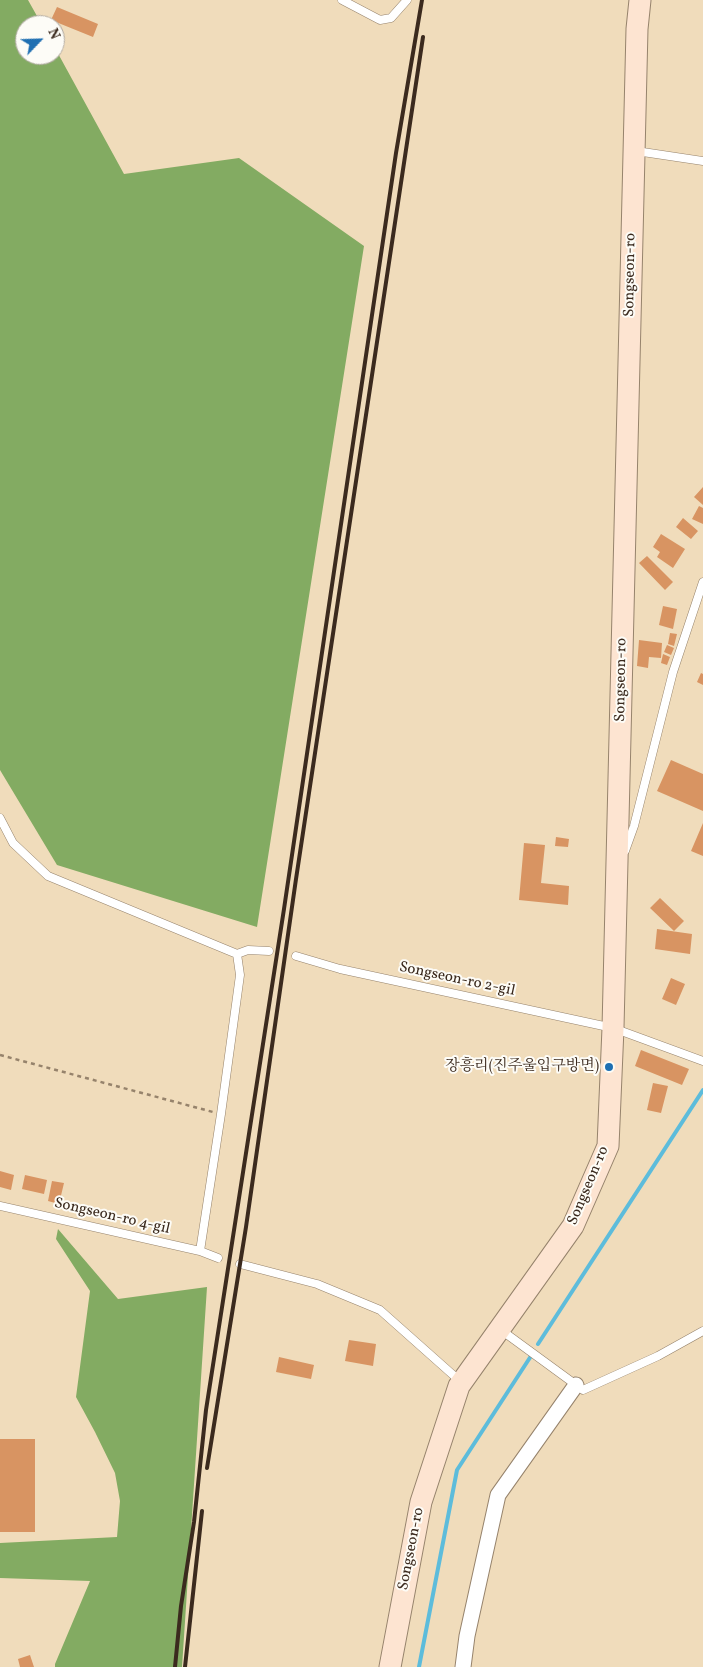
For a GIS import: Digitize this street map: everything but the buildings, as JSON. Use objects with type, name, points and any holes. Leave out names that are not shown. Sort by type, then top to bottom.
[{"type":"street","name":"Songseon-ro","points":[[390,1667],[421,1502],[462,1383],[573,1226],[608,1146],[613,1028],[634,150],[640,0]]},
{"type":"street","points":[[463,1667],[467,1636],[498,1495],[576,1385]]},
{"type":"lane","points":[[342,0],[380,20],[391,18],[407,0]]},
{"type":"lane","points":[[634,150],[703,160]]},
{"type":"lane","points":[[617,873],[634,826],[672,672],[703,582]]},
{"type":"lane","points":[[0,818],[3,829],[12,843],[48,876],[237,954],[248,950],[269,951]]},
{"type":"lane","points":[[200,1251],[240,975],[237,954]]},
{"type":"lane","name":"Songseon-ro 2-gil","points":[[296,956],[340,969],[613,1028],[703,1061]]},
{"type":"lane","name":"Songseon-ro 4-gil","points":[[0,1206],[200,1251],[218,1258]]},
{"type":"lane","points":[[240,1264],[317,1284],[380,1310],[462,1383]]},
{"type":"lane","points":[[500,1329],[583,1390],[658,1356],[703,1331]]},
{"type":"path","points":[[0,1055],[221,1114]]},
{"type":"green space","points":[[0,0],[28,0],[36,15],[15,15],[15,65],[64,65],[124,174],[239,158],[364,246],[257,927],[57,865],[0,770]]},
{"type":"green space","points":[[58,1229],[118,1299],[207,1287],[182,1667],[55,1667],[90,1581],[0,1578],[0,1543],[117,1537],[120,1501],[115,1473],[76,1397],[90,1291],[56,1239]]},
{"type":"waterway","points":[[538,1344],[703,1090]]},
{"type":"waterway","points":[[419,1667],[457,1470],[531,1356]]},
{"type":"railway","points":[[175,1667],[206,1410],[284,909],[396,153],[422,0]]},
{"type":"railway","points":[[207,1468],[246,1227],[296,879],[423,37]]},
{"type":"railway","points":[[185,1667],[202,1511]]},
{"type":"place","name":"장흥리(진주울입구방면)","points":[[609,1067]]}]
